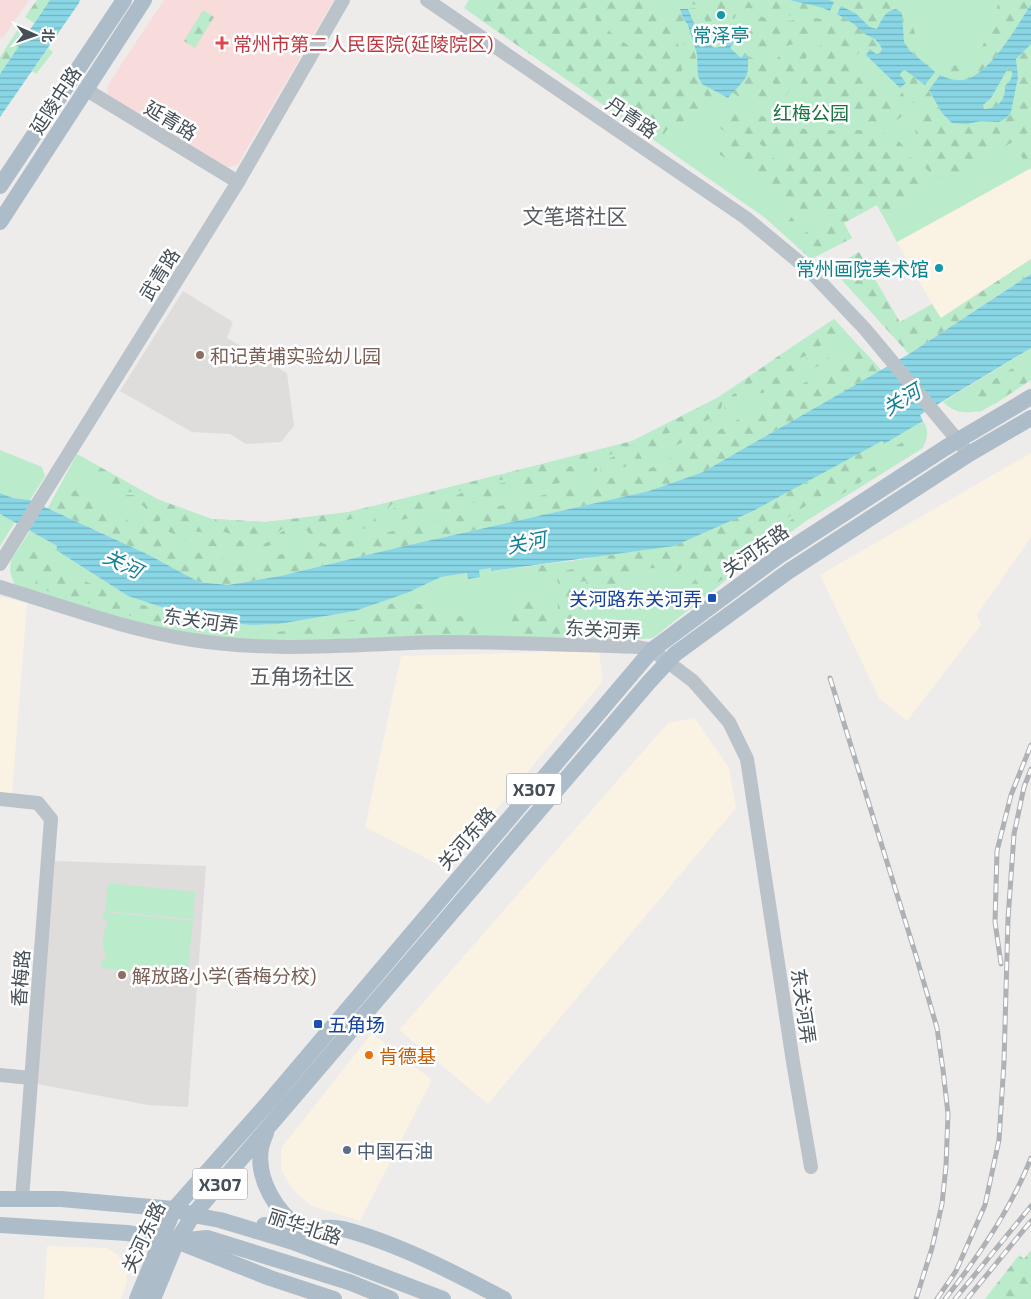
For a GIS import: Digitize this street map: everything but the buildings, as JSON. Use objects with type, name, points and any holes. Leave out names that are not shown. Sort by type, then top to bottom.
[{"type":"main road","name":"延陵中路","points":[[0,186],[124,0]]},
{"type":"main road","name":"延陵中路","points":[[0,222],[144,0]]},
{"type":"main road","name":"关河东路","points":[[153,1299],[170,1240],[174,1209],[268,1103],[652,650],[779,556],[955,442],[1031,397]]},
{"type":"main road","name":"关河东路","points":[[137,1299],[170,1240],[266,1131],[675,654],[788,571],[966,456],[1031,418]]},
{"type":"main road","points":[[266,1131],[261,1149],[262,1169],[270,1196],[290,1221],[355,1264]]},
{"type":"main road","name":"丽华北路","points":[[0,1199],[61,1199],[174,1209],[220,1220],[293,1242],[438,1297]]},
{"type":"main road","points":[[193,1215],[302,1230],[326,1227],[342,1228],[401,1249],[473,1282],[504,1299]]},
{"type":"main road","points":[[0,1225],[127,1233],[170,1240],[270,1278],[334,1299]]},
{"type":"main road","points":[[170,1240],[207,1238],[340,1279],[391,1299]]},
{"type":"street","name":"武青路","points":[[0,564],[238,182],[343,0]]},
{"type":"street","name":"丹青路","points":[[427,0],[746,218],[810,272],[865,329],[886,358],[955,442]]},
{"type":"street","name":"延青路","points":[[85,89],[238,182]]},
{"type":"street","points":[[955,442],[966,456]]},
{"type":"street","name":"东关河弄","points":[[0,587],[148,632],[230,644],[282,646],[453,643],[638,647],[652,650],[692,681],[729,722],[747,759],[811,1168]]},
{"type":"street","name":"香梅路","points":[[0,799],[38,803],[51,819],[22,1199]]},
{"type":"street","points":[[0,1075],[31,1078]]},
{"type":"shaded area","points":[[0,0],[29,0],[2,39],[0,38]]},
{"type":"shaded area","name":"常州市第二人民医院(延陵院区)","points":[[164,0],[334,0],[238,164],[226,168],[108,95],[107,86]]},
{"type":"shaded area","points":[[1031,168],[1031,259],[940,318],[897,242]]},
{"type":"shaded area","name":"和记黄埔实验幼儿园","points":[[183,291],[233,322],[227,338],[287,373],[294,426],[281,442],[246,444],[230,434],[192,432],[120,391]]},
{"type":"shaded area","points":[[1031,453],[1031,537],[977,615],[981,625],[907,721],[879,698],[820,575]]},
{"type":"shaded area","points":[[0,597],[27,603],[12,794],[0,793]]},
{"type":"shaded area","points":[[599,651],[603,681],[447,869],[365,827],[401,656]]},
{"type":"shaded area","points":[[695,718],[729,768],[736,808],[488,1104],[399,1030],[668,723]]},
{"type":"shaded area","name":"解放路小学(香梅分校)","points":[[55,861],[206,866],[188,1107],[148,1105],[37,1084]]},
{"type":"shaded area","points":[[372,1033],[432,1080],[360,1221],[311,1206],[293,1190],[281,1170],[281,1148]]},
{"type":"shaded area","points":[[47,1246],[106,1248],[118,1255],[127,1266],[127,1282],[121,1299],[44,1299]]},
{"type":"green space","points":[[37,0],[50,0],[34,23],[25,17]]},
{"type":"green space","name":"红梅公园","points":[[469,0],[1031,0],[1031,168],[897,242],[877,205],[843,223],[852,238],[811,259],[764,217],[464,8]]},
{"type":"green space","points":[[489,0],[600,0],[599,10],[593,11],[591,6],[582,9],[587,25],[596,21],[595,15],[600,14],[610,32],[708,105],[701,114],[694,108],[676,130],[670,126],[658,142],[478,18]]},
{"type":"green space","points":[[605,0],[644,0],[656,8],[665,18],[678,42],[682,79],[613,27],[607,15]]},
{"type":"green space","points":[[689,0],[790,0],[830,11],[827,16],[804,13],[778,17],[748,8],[740,11],[734,19],[705,6],[687,4]]},
{"type":"green space","points":[[843,0],[910,0],[911,19],[916,36],[926,51],[941,63],[936,72],[912,52],[905,39],[903,24],[879,24],[878,29],[870,27],[856,13],[841,6]]},
{"type":"green space","points":[[999,0],[1031,0],[1031,4],[1003,47],[976,75],[960,80],[940,75],[947,66],[964,64],[970,61],[980,50],[989,33]]},
{"type":"green space","points":[[695,8],[705,29],[731,40],[724,46],[715,48],[709,45],[695,26],[688,9]]},
{"type":"green space","points":[[680,9],[693,40],[698,76],[710,88],[717,91],[711,100],[687,82],[687,63],[684,45],[668,12]]},
{"type":"green space","points":[[703,9],[742,28],[736,40],[707,24],[701,10]]},
{"type":"green space","points":[[203,10],[214,17],[195,48],[184,41]]},
{"type":"green space","points":[[747,12],[780,22],[804,18],[825,20],[811,48],[802,44],[794,44],[766,55],[759,55],[749,52],[738,43],[749,21],[742,14]]},
{"type":"green space","points":[[837,14],[854,24],[863,33],[875,39],[882,49],[880,53],[876,54],[866,45],[857,55],[853,54],[826,35]]},
{"type":"green space","points":[[18,29],[27,34],[0,74],[0,57]]},
{"type":"green space","points":[[824,39],[848,56],[903,106],[907,113],[895,121],[880,123],[810,121],[790,117],[791,114],[786,112]]},
{"type":"green space","points":[[1031,44],[1031,93],[1027,92],[1023,100],[1031,107],[1031,112],[1021,114],[1019,121],[1031,125],[1031,131],[957,175],[940,177],[934,175],[923,163],[919,154],[916,134],[919,107],[929,90],[942,113],[973,123],[981,121],[999,122],[1011,112],[1018,77],[1016,59]]},
{"type":"green space","points":[[795,47],[803,48],[809,52],[785,98],[779,94],[773,83],[774,65],[784,51]]},
{"type":"green space","points":[[48,48],[53,52],[36,74],[32,71]]},
{"type":"green space","points":[[748,56],[752,58],[772,58],[769,83],[773,92],[783,102],[779,109],[746,94],[742,99],[732,92],[745,77]]},
{"type":"green space","points":[[1008,68],[1013,70],[1010,81],[1006,86],[1003,100],[993,108],[984,109],[983,105],[991,98]]},
{"type":"green space","points":[[905,70],[925,85],[914,103],[907,103],[899,97],[903,91],[901,89],[906,83],[900,75]]},
{"type":"green space","points":[[733,109],[742,115],[746,109],[787,127],[788,125],[810,130],[855,130],[889,135],[901,143],[912,161],[918,176],[919,192],[912,204],[886,220],[877,205],[844,223],[852,238],[811,259],[797,247],[796,243],[799,237],[824,221],[818,210],[786,231],[781,232],[797,209],[756,186],[751,174],[717,153],[729,135],[719,127],[722,123],[771,155],[771,157],[780,161],[784,153],[774,149],[772,152],[724,121]]},
{"type":"green space","points":[[1031,141],[1031,168],[1029,170],[1018,150],[1020,146]]},
{"type":"green space","points":[[859,252],[900,322],[932,304],[941,318],[1031,259],[1031,274],[909,354],[831,268]]},
{"type":"green space","points":[[834,319],[881,370],[703,472],[228,585],[48,508],[77,454],[157,499],[212,519],[266,522],[349,512],[628,443],[717,398]]},
{"type":"green space","points":[[834,319],[844,330],[813,353],[788,363],[782,368],[776,364],[774,359]]},
{"type":"green space","points":[[821,348],[829,359],[810,371],[804,367],[797,369],[795,362],[814,356]]},
{"type":"green space","points":[[1031,348],[1031,380],[999,401],[976,411],[965,412],[954,409],[943,402]]},
{"type":"green space","points":[[862,349],[881,370],[703,472],[649,491],[280,576],[228,585],[199,582],[149,555],[48,508],[58,490],[65,494],[77,490],[127,517],[130,523],[136,521],[188,549],[224,559],[262,559],[284,553],[295,546],[300,550],[307,550],[312,543],[318,541],[329,546],[504,505],[504,501],[531,494],[532,498],[654,467],[792,389],[795,393],[802,389],[800,385],[810,380],[812,383],[820,379],[818,375]]},
{"type":"green space","points":[[1031,357],[1031,380],[982,411],[977,412],[967,396]]},
{"type":"green space","points":[[773,360],[774,365],[780,369],[767,381],[752,383],[740,389],[737,385]]},
{"type":"green space","points":[[794,362],[796,370],[793,379],[763,393],[741,391],[752,385],[768,384]]},
{"type":"green space","points":[[732,388],[734,391],[696,411],[677,430],[639,440],[639,438],[717,398]]},
{"type":"green space","points":[[735,393],[737,395],[736,412],[691,437],[687,426],[699,426],[718,417],[724,409],[726,400]]},
{"type":"green space","points":[[722,401],[720,410],[712,418],[692,423],[691,421],[700,411]]},
{"type":"green space","points":[[923,421],[927,431],[927,438],[923,448],[806,521],[744,566],[653,638],[419,637],[277,640],[220,637],[170,630],[103,612],[14,584],[10,571],[11,560],[30,531],[57,546],[56,550],[128,596],[176,612],[216,622],[251,625],[279,624],[355,611],[407,593],[441,577],[468,573],[468,579],[479,570],[491,568],[492,571],[587,559],[882,441],[884,444]]},
{"type":"green space","points":[[924,430],[924,436],[918,446],[893,463],[887,451]]},
{"type":"green space","points":[[685,431],[689,439],[667,450],[658,450],[648,456],[641,442],[650,439]]},
{"type":"green space","points":[[632,441],[635,445],[609,455],[598,464],[585,460],[570,462],[547,471],[535,484],[516,488],[506,473]]},
{"type":"green space","points":[[873,446],[879,459],[788,518],[722,565],[701,583],[706,592],[694,602],[687,596],[686,590],[704,570],[691,558],[676,574],[656,568],[638,570],[626,582],[621,603],[586,603],[585,632],[620,632],[621,636],[508,634],[520,595],[537,593],[539,612],[558,610],[557,591],[586,587],[586,581],[558,584],[556,571],[538,573],[536,566],[561,562],[563,571],[573,569],[572,561],[674,546],[753,511]]},
{"type":"green space","points":[[636,448],[642,459],[640,463],[601,473],[600,467],[610,458]]},
{"type":"green space","points":[[0,450],[42,467],[45,476],[30,500],[13,498],[0,493]]},
{"type":"green space","points":[[82,457],[157,499],[200,515],[198,525],[207,528],[206,532],[195,531],[173,516],[161,515],[145,495],[127,492],[102,480],[99,473],[84,465]]},
{"type":"green space","points":[[881,462],[884,467],[802,520],[712,587],[708,582],[770,534]]},
{"type":"green space","points":[[585,463],[597,468],[597,473],[536,489],[547,477],[558,471]]},
{"type":"green space","points":[[502,474],[505,479],[464,489],[450,495],[433,494],[392,504],[384,512],[382,504]]},
{"type":"green space","points":[[507,482],[511,489],[498,493],[498,497],[393,522],[386,519],[385,516],[394,508],[423,501],[429,504],[435,503],[441,497],[450,499],[465,491]]},
{"type":"green space","points":[[103,484],[126,495],[136,495],[144,498],[161,518],[157,526],[143,515],[148,514],[143,506],[134,502],[127,502],[127,508],[107,496]]},
{"type":"green space","points":[[373,506],[373,508],[358,517],[330,525],[312,521],[295,523],[282,529],[270,539],[252,541],[218,530],[214,525],[215,519],[266,522],[349,512]]},
{"type":"green space","points":[[374,511],[376,522],[374,526],[329,537],[319,533],[311,535],[306,530],[299,530],[294,534],[293,540],[278,548],[276,544],[267,546],[268,550],[258,552],[228,552],[228,548],[240,540],[260,544],[267,543],[288,528],[296,525],[337,527]]},
{"type":"green space","points":[[0,514],[15,522],[0,546]]},
{"type":"green space","points":[[165,518],[198,535],[224,535],[234,539],[232,543],[225,546],[224,538],[217,538],[217,543],[221,544],[223,551],[214,546],[205,547],[159,527]]},
{"type":"green space","points":[[27,541],[41,549],[27,584],[16,581],[13,569],[15,560]]},
{"type":"green space","points":[[43,562],[127,600],[213,627],[213,632],[253,634],[286,631],[359,619],[357,613],[405,600],[496,627],[494,634],[281,637],[228,635],[191,630],[151,622],[34,587]]},
{"type":"green space","points":[[108,883],[195,892],[193,919],[105,911]]},
{"type":"green space","points":[[104,912],[193,921],[187,976],[101,968],[102,959],[107,959],[103,940],[109,921],[103,920]]},
{"type":"green space","points":[[1031,1250],[1031,1299],[985,1299],[1019,1255],[1024,1259]]},
{"type":"water","points":[[50,0],[80,0],[0,117],[0,74]]},
{"type":"water","points":[[790,0],[829,0],[834,2],[830,11]]},
{"type":"water","points":[[1031,4],[1031,44],[1016,59],[1018,77],[1011,112],[999,122],[952,123],[942,113],[929,90],[940,75],[960,80],[976,75],[1003,47]],"holes":[[[1008,68],[1012,70],[1012,77],[1005,86],[1004,96],[1000,103],[993,108],[984,109],[983,105],[991,98]]]},
{"type":"water","points":[[841,6],[855,13],[870,27],[877,29],[884,16],[889,12],[896,9],[902,13],[904,42],[910,51],[935,72],[925,85],[905,70],[900,75],[906,83],[900,88],[866,55],[870,49],[876,54],[880,53],[882,49],[880,45],[875,39],[863,33],[854,24],[837,14]]},
{"type":"water","points":[[680,9],[688,9],[698,32],[710,45],[715,48],[724,46],[731,40],[734,42],[730,48],[741,58],[745,53],[748,56],[746,78],[728,98],[702,84],[698,76],[697,54],[688,25]]},
{"type":"water","name":"关河","points":[[1031,274],[1031,348],[920,415],[923,421],[884,444],[882,441],[753,511],[674,546],[491,571],[491,568],[479,570],[480,577],[468,579],[467,573],[441,577],[407,593],[355,611],[279,624],[251,625],[216,622],[176,612],[128,596],[56,550],[57,546],[0,514],[0,493],[13,498],[30,500],[149,555],[199,582],[228,585],[280,576],[649,491],[703,472],[909,354]]},
{"type":"railway","points":[[830,678],[937,1028],[943,1070],[948,1114],[942,1204],[932,1248],[916,1299]]},
{"type":"railway","points":[[1001,964],[995,922],[997,851],[1011,795],[1031,745]]},
{"type":"railway","points":[[937,1299],[956,1271],[985,1205],[999,1140],[1004,1062],[1008,919],[1014,834],[1024,787],[1031,769]]},
{"type":"railway","points":[[945,1299],[970,1266],[1004,1214],[1031,1158]]},
{"type":"railway","points":[[955,1299],[1031,1206]]},
{"type":"railway","points":[[967,1299],[1031,1221]]},
{"type":"place","name":"常泽亭","points":[[721,15]]},
{"type":"place","name":"常州市第二人民医院(延陵院区)","points":[[222,43]]},
{"type":"place","name":"常州画院美术馆","points":[[939,268]]},
{"type":"place","name":"和记黄埔实验幼儿园","points":[[200,355]]},
{"type":"place","name":"关河路东关河弄","points":[[712,598]]},
{"type":"place","name":"解放路小学(香梅分校)","points":[[122,975]]},
{"type":"place","name":"五角场","points":[[318,1024]]},
{"type":"place","name":"肯德基","points":[[369,1055]]},
{"type":"place","name":"中国石油","points":[[347,1150]]},
{"type":"district","name":"文笔塔社区","points":[[575,215]]},
{"type":"district","name":"五角场社区","points":[[302,675]]}]
